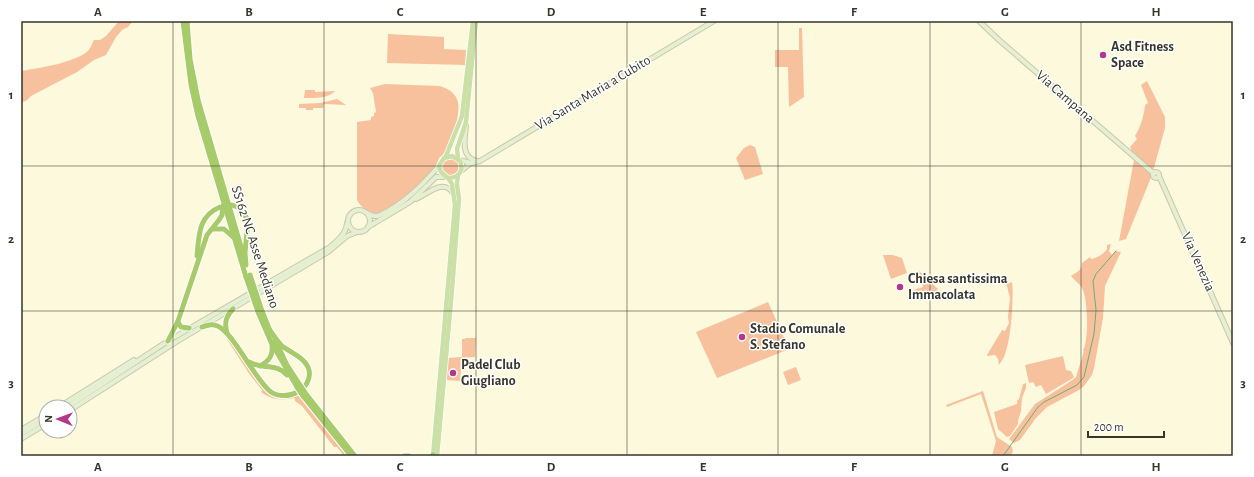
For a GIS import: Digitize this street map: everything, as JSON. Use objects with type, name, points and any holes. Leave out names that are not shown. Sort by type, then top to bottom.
[{"type":"highway","name":"SS162 NC Asse Mediano","points":[[183,21],[191,85],[246,265],[248,276]]},
{"type":"highway","name":"SS162 NC Asse Mediano","points":[[187,21],[190,59],[200,116]]},
{"type":"highway","name":"SS162 NC Asse Mediano","points":[[206,137],[221,205],[271,342],[291,379],[298,386]]},
{"type":"highway","points":[[168,341],[178,321],[207,234],[212,230],[222,215],[221,205],[211,211],[202,223],[196,265]]},
{"type":"highway","points":[[232,205],[240,208],[248,220],[245,253],[246,265]]},
{"type":"highway","points":[[212,230],[216,228],[224,229],[234,238]]},
{"type":"highway","points":[[228,334],[225,322],[226,318],[233,309]]},
{"type":"highway","name":"SS162 NC Asse Mediano","points":[[260,311],[298,386],[351,456]]},
{"type":"highway","points":[[178,321],[181,328],[189,328]]},
{"type":"highway","points":[[202,327],[215,325],[220,327],[228,334],[261,382],[275,395],[290,395],[301,390],[308,384],[309,374],[307,365],[304,361],[282,346],[269,329]]},
{"type":"highway","points":[[260,366],[266,363],[272,355],[271,342]]},
{"type":"highway","points":[[248,362],[260,366],[277,368],[284,371],[291,379]]},
{"type":"highway","name":"SS162 NC Asse Mediano","points":[[304,395],[356,456]]},
{"type":"highway","points":[[346,445],[360,456]]},
{"type":"highway","points":[[404,456],[409,456]]},
{"type":"main road","points":[[78,400],[136,358],[145,355],[330,247],[346,231],[348,216],[352,211],[361,210],[370,215],[378,216],[402,202],[419,188],[446,156],[462,116],[473,21]]},
{"type":"main road","points":[[476,21],[466,122],[466,153],[470,159],[480,161]]},
{"type":"main road","name":"Via Santa Maria a Cubito","points":[[458,159],[471,163],[480,161],[714,21]]},
{"type":"main road","name":"Via Campana","points":[[979,21],[1162,182]]},
{"type":"main road","points":[[434,456],[452,290],[459,199],[457,184],[461,164],[458,159],[457,148],[466,122]]},
{"type":"main road","points":[[446,156],[452,156],[458,159]]},
{"type":"main road","name":"Via Santa Maria a Cubito","points":[[460,173],[471,163]]},
{"type":"main road","points":[[434,456],[454,204],[452,184],[441,172],[439,166]]},
{"type":"main road","points":[[410,202],[436,177],[455,177],[460,173]]},
{"type":"main road","name":"Via Venezia","points":[[1162,182],[1233,343]]},
{"type":"main road","points":[[78,401],[328,252],[347,236],[363,231],[410,202],[441,186],[449,188],[454,194]]},
{"type":"main road","points":[[367,213],[370,220],[368,228]]},
{"type":"main road","points":[[348,223],[351,229],[357,232]]},
{"type":"main road","points":[[21,430],[38,420]]},
{"type":"main road","points":[[21,434],[38,424]]},
{"type":"main road","points":[[21,439],[38,429]]},
{"type":"shaded area","points":[[119,21],[133,21],[116,37],[106,55],[94,60],[77,72],[31,96],[26,101],[21,102],[21,71],[65,62],[82,55],[88,51],[94,40],[100,40],[106,36]]},
{"type":"shaded area","points":[[799,28],[802,28],[804,97],[789,107],[788,67],[775,67],[775,50],[799,50]]},
{"type":"shaded area","points":[[388,34],[444,37],[444,49],[466,50],[465,65],[387,63]]},
{"type":"shaded area","points":[[1147,81],[1165,117],[1165,128],[1153,171],[1131,151],[1130,147],[1137,139],[1135,136],[1142,121],[1145,105],[1148,103],[1141,85]]},
{"type":"shaded area","points":[[385,84],[440,86],[451,91],[457,98],[459,108],[454,132],[448,147],[430,173],[399,201],[375,214],[367,211],[358,203],[357,200],[357,122],[371,120],[371,117],[374,116],[374,113],[376,112],[373,93],[370,88]]},
{"type":"shaded area","points":[[305,90],[315,90],[315,92],[335,91],[324,97],[304,98]]},
{"type":"shaded area","points":[[337,99],[346,105],[324,104],[323,108],[313,108],[313,110],[299,108],[299,104],[320,103]]},
{"type":"shaded area","points":[[750,145],[755,147],[763,174],[745,180],[736,158],[744,148]]},
{"type":"shaded area","points":[[450,158],[456,161],[459,167],[456,173],[450,176],[444,173],[441,167],[444,161]]},
{"type":"shaded area","points":[[1134,160],[1152,175],[1126,239],[1119,241]]},
{"type":"shaded area","points":[[1111,244],[1109,251],[1112,255],[1115,251],[1121,252],[1105,286],[1103,318],[1092,375],[1079,390],[1047,407],[1036,418],[1020,440],[1014,443],[1009,439],[1035,404],[1076,377],[1085,345],[1087,310],[1082,288],[1071,276],[1080,269],[1082,263],[1090,257],[1091,259],[1100,256],[1107,249],[1107,245]]},
{"type":"shaded area","points":[[883,255],[893,255],[902,258],[907,273],[891,279]]},
{"type":"shaded area","points":[[918,270],[938,289],[934,295],[919,301],[916,292],[913,290],[923,287]]},
{"type":"shaded area","points":[[1012,282],[1012,308],[1009,339],[1005,355],[999,365],[998,359],[995,355],[987,355],[1002,330],[1005,331],[1009,323],[1008,317],[1010,298],[1007,286],[1005,285]]},
{"type":"shaded area","name":"Stadio Comunale S. Stefano","points":[[768,302],[789,349],[717,378],[696,332]]},
{"type":"shaded area","points":[[221,330],[269,392],[297,394],[348,456],[344,456],[337,447],[334,447],[302,406],[295,401],[295,398],[278,399],[265,395],[261,392],[262,390],[250,375]]},
{"type":"shaded area","points":[[476,338],[475,357],[462,358],[460,381],[446,380],[447,358],[462,357],[462,339]]},
{"type":"shaded area","points":[[1063,356],[1066,370],[1071,371],[1074,377],[1073,378],[1046,394],[1041,385],[1036,387],[1033,382],[1029,383],[1025,365]]},
{"type":"shaded area","points":[[796,367],[801,380],[788,385],[783,372]]},
{"type":"shaded area","points":[[1026,383],[1018,424],[1010,436],[1007,437],[998,429],[994,412],[1017,404],[1023,384]]},
{"type":"shaded area","points":[[983,391],[997,437],[1012,447],[1013,452],[1010,456],[992,456],[996,441],[981,394],[947,407],[946,405]]},
{"type":"waterway","points":[[1003,456],[1038,407],[1044,402],[1077,385],[1084,377],[1094,334],[1096,310],[1093,281],[1096,274],[1116,251]]},
{"type":"place","name":"Asd Fitness Space","points":[[1103,55]]},
{"type":"place","name":"Chiesa santissima Immacolata","points":[[900,287]]},
{"type":"place","name":"Stadio Comunale S. Stefano","points":[[742,337]]},
{"type":"place","name":"Padel Club Giugliano","points":[[453,373]]}]
